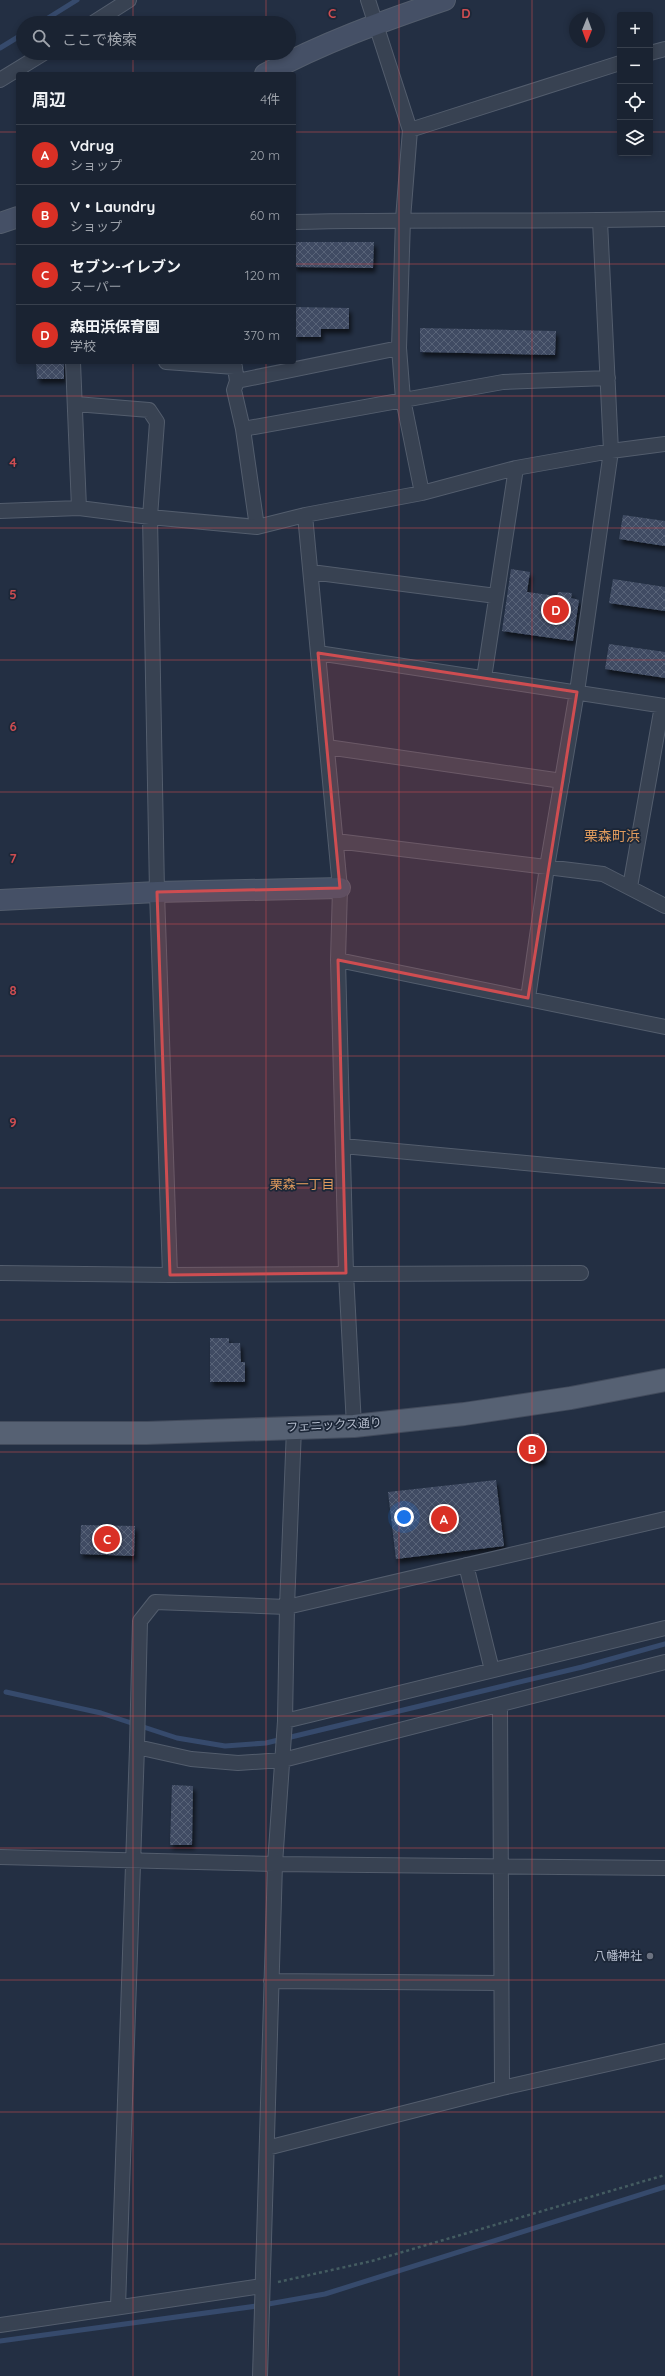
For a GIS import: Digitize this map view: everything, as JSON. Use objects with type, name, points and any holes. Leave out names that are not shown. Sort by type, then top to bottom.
[{"type":"main road","name":"フェニックス通り","points":[[0,1433],[147,1434],[354,1426],[464,1414],[571,1398],[665,1380]]},
{"type":"street","points":[[104,16],[129,0]]},
{"type":"street","points":[[368,0],[410,130],[403,220],[399,348],[403,399],[422,493]]},
{"type":"street","points":[[296,58],[376,23],[445,0]]},
{"type":"street","points":[[653,53],[665,49]]},
{"type":"street","points":[[0,80],[33,60]]},
{"type":"street","points":[[269,72],[291,60]]},
{"type":"street","points":[[410,130],[617,64]]},
{"type":"street","points":[[0,224],[16,218]]},
{"type":"street","points":[[296,222],[403,220],[600,221],[665,219]]},
{"type":"street","points":[[528,998],[547,867],[577,692],[612,450],[600,221]]},
{"type":"street","points":[[296,362],[399,348]]},
{"type":"street","points":[[73,364],[76,404],[79,508]]},
{"type":"street","points":[[184,364],[236,370],[280,364]]},
{"type":"street","points":[[236,370],[234,390],[243,429],[257,527]]},
{"type":"street","points":[[243,429],[503,382],[608,378]]},
{"type":"street","points":[[76,404],[149,410],[157,422],[150,517],[157,892],[170,1275]]},
{"type":"street","points":[[0,510],[79,508],[150,517],[257,527],[305,515],[422,493],[516,468],[612,450],[665,444]]},
{"type":"street","points":[[484,678],[516,468]]},
{"type":"street","points":[[305,515],[328,747],[340,888],[338,960],[346,1273],[354,1426]]},
{"type":"street","points":[[311,572],[496,596]]},
{"type":"street","points":[[318,653],[664,706],[630,887]]},
{"type":"street","points":[[328,747],[562,781]]},
{"type":"street","points":[[336,841],[603,874],[665,906]]},
{"type":"street","points":[[0,900],[157,892],[340,888]]},
{"type":"street","points":[[338,960],[665,1027]]},
{"type":"street","points":[[343,1146],[665,1176]]},
{"type":"street","points":[[0,1273],[170,1275],[581,1273]]},
{"type":"street","points":[[260,2376],[275,1864],[285,1721],[287,1607],[294,1428]]},
{"type":"street","points":[[118,2307],[138,1747],[140,1621],[155,1602],[287,1607],[665,1519]]},
{"type":"street","points":[[466,1565],[492,1670]]},
{"type":"street","points":[[285,1721],[665,1628]]},
{"type":"street","points":[[138,1747],[191,1760],[238,1763],[283,1760],[500,1706],[665,1662]]},
{"type":"street","points":[[500,1706],[502,2088]]},
{"type":"street","points":[[0,1857],[500,1868],[665,1868]]},
{"type":"street","points":[[272,1980],[501,1983]]},
{"type":"street","points":[[267,2148],[502,2088],[665,2051]]},
{"type":"street","points":[[0,2325],[262,2286]]},
{"type":"path","points":[[262,2286],[372,2261],[665,2175]]},
{"type":"highlighted area","points":[[318,653],[577,692],[528,998],[338,960],[346,1273],[170,1275],[157,892],[340,888]]},
{"type":"building","points":[[296,242],[374,242],[373,268],[296,267]]},
{"type":"building","points":[[296,307],[349,308],[349,329],[321,329],[321,337],[296,337]]},
{"type":"building","points":[[420,328],[556,331],[555,355],[420,352]]},
{"type":"building","points":[[36,364],[64,364],[64,379],[37,379]]},
{"type":"building","points":[[623,515],[665,521],[665,546],[619,539]]},
{"type":"building","points":[[511,569],[530,572],[527,592],[557,596],[558,592],[572,593],[571,598],[579,600],[573,641],[502,631]]},
{"type":"building","points":[[613,579],[665,587],[665,611],[609,603]]},
{"type":"building","points":[[609,644],[665,652],[665,678],[605,669]]},
{"type":"building","points":[[210,1338],[229,1338],[229,1343],[240,1343],[241,1362],[245,1362],[245,1382],[210,1382]]},
{"type":"building","points":[[539,1433],[544,1460],[530,1462],[526,1434]]},
{"type":"building","points":[[496,1480],[504,1546],[396,1559],[388,1492]]},
{"type":"building","points":[[81,1525],[135,1526],[134,1556],[80,1554]]},
{"type":"building","points":[[172,1785],[193,1786],[192,1845],[170,1845]]},
{"type":"waterway","points":[[51,16],[77,0]]},
{"type":"waterway","points":[[0,48],[16,38]]},
{"type":"waterway","points":[[6,1692],[101,1713],[177,1738],[225,1746],[266,1743],[582,1667],[665,1644]]},
{"type":"waterway","points":[[0,2341],[257,2306],[325,2294],[665,2187]]},
{"type":"place","name":"森田浜保育園","points":[[556,610]]},
{"type":"place","name":"V・Laundry","points":[[532,1449]]},
{"type":"place","name":"Vdrug","points":[[444,1519]]},
{"type":"place","name":"セブン-イレブン","points":[[107,1539]]},
{"type":"place","name":"八幡神社","points":[[650,1956]]},
{"type":"district","name":"栗森町浜","points":[[612,836]]},
{"type":"district","name":"栗森一丁目","points":[[302,1184]]}]
